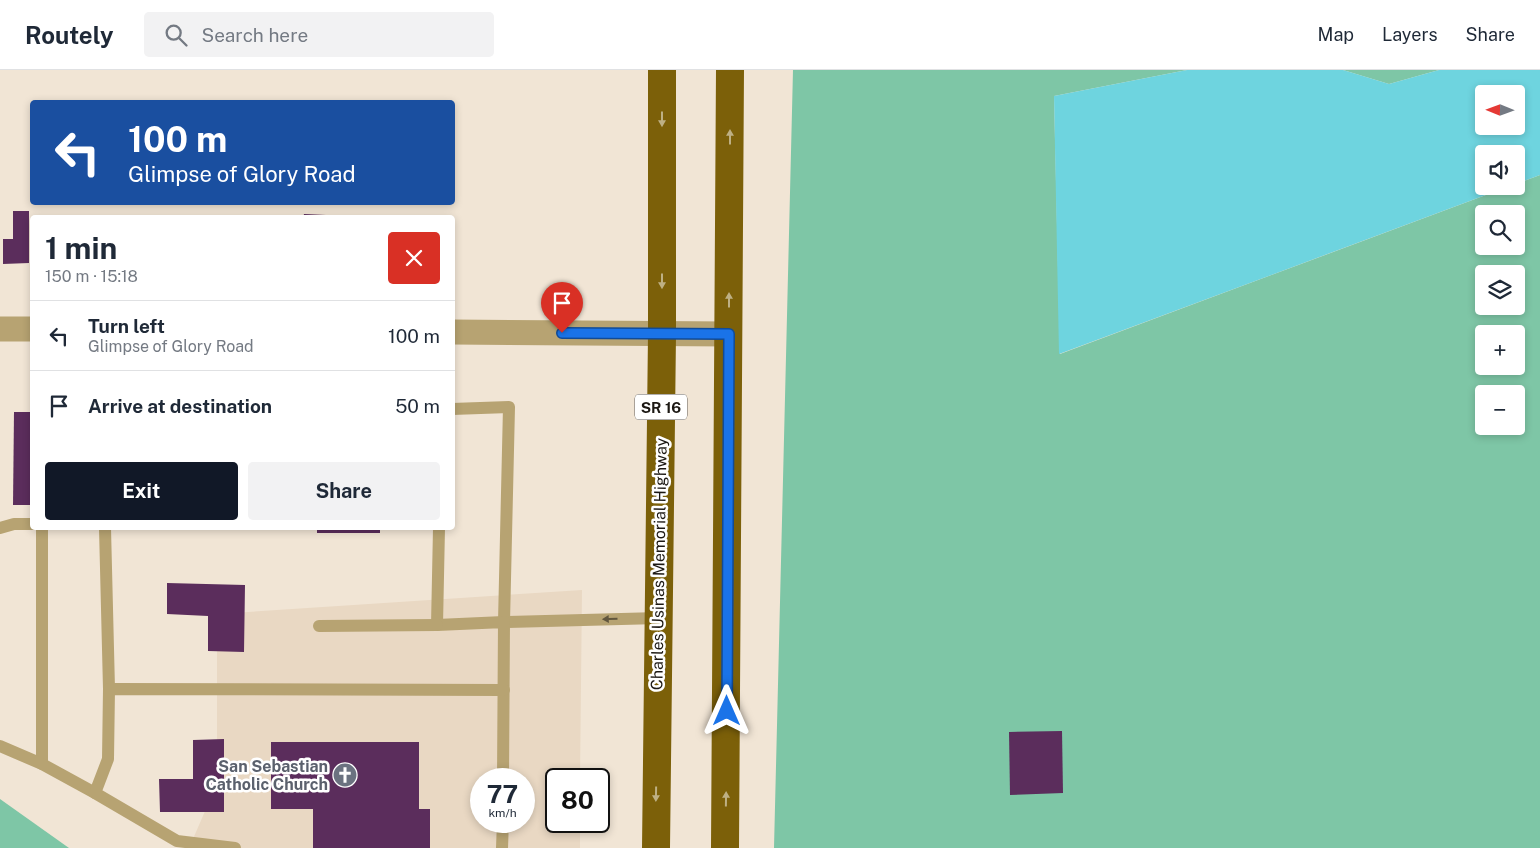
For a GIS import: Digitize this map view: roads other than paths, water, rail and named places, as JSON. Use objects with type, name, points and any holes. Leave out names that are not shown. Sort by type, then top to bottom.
[{"type":"highway","name":"Charles Usinas Memorial Highway","points":[[656,848],[662,334],[662,70]]},
{"type":"highway","points":[[725,848],[730,70]]},
{"type":"street","points":[[0,329],[30,329]]},
{"type":"street","points":[[455,332],[729,334]]},
{"type":"lane","points":[[455,409],[509,407],[504,622],[503,768]]},
{"type":"lane","points":[[0,528],[14,524],[30,524]]},
{"type":"lane","points":[[42,530],[42,764]]},
{"type":"lane","points":[[95,793],[108,759],[109,689],[105,530]]},
{"type":"lane","points":[[437,625],[439,530]]},
{"type":"lane","points":[[319,626],[437,625],[659,618]]},
{"type":"lane","points":[[109,689],[504,690]]},
{"type":"lane","points":[[0,746],[42,764],[177,841],[235,848]]},
{"type":"lane","points":[[502,848],[503,833]]},
{"type":"water","points":[[1187,70],[1343,70],[1389,84],[1439,70],[1540,70],[1540,175],[1525,181],[1525,145],[1475,145],[1475,195],[1486,195],[1059,354],[1054,96]]},
{"type":"place","name":"San Sebastian Catholic Church","points":[[345,775]]}]
